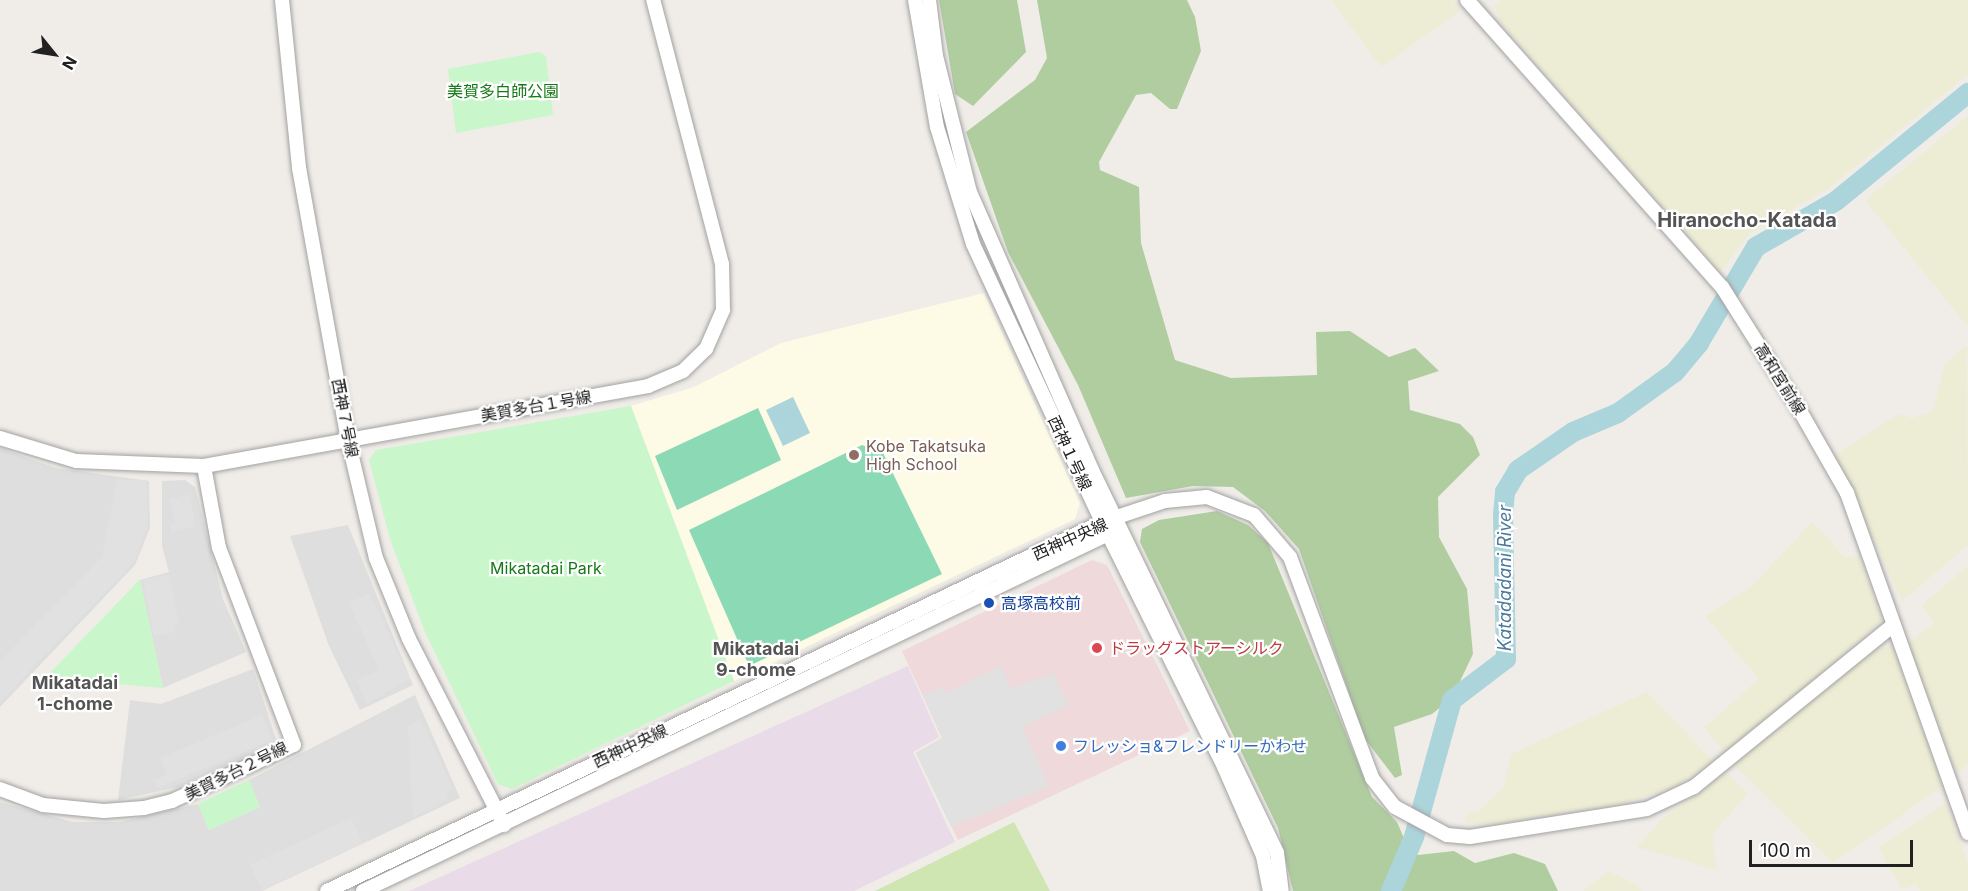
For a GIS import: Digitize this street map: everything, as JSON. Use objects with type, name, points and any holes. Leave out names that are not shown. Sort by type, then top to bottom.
[{"type":"street","name":"西神７号線","points":[[282,0],[299,168],[348,440],[376,558],[405,629],[504,825]]},
{"type":"street","name":"美賀多台１号線","points":[[0,438],[76,461],[204,466],[648,386],[683,371],[706,349],[723,310],[722,264],[653,0]]},
{"type":"street","name":"西神１号線","points":[[915,0],[937,127],[973,243],[1105,528],[1224,767],[1263,856],[1270,891]]},
{"type":"street","name":"西神１号線","points":[[929,0],[936,56],[970,192],[1117,519],[1272,843],[1282,891]]},
{"type":"street","name":"高和宮前線","points":[[1467,0],[1726,295],[1847,493],[1968,832]]},
{"type":"street","name":"美賀多台２号線","points":[[0,789],[43,805],[144,808],[172,801],[294,745],[226,568],[204,466]]},
{"type":"street","points":[[1117,519],[1165,501],[1207,497],[1254,515],[1290,557],[1372,778],[1410,818],[1429,830],[1470,837],[1647,809],[1694,787],[1893,625]]},
{"type":"street","name":"西神中央線","points":[[363,891],[504,825],[1105,528],[1117,519]]},
{"type":"street","name":"西神中央線","points":[[327,891],[496,810],[1105,528]]},
{"type":"shaded area","name":"Kobe Takatsuka High School","points":[[984,293],[1080,503],[1075,519],[734,681],[631,406],[694,387],[781,343]]},
{"type":"shaded area","points":[[0,448],[56,468],[149,481],[150,528],[135,565],[0,707]]},
{"type":"shaded area","points":[[117,480],[147,480],[148,524],[135,561],[0,702],[0,661],[102,557]]},
{"type":"shaded area","points":[[185,480],[195,487],[223,599],[246,652],[163,688],[140,580],[169,572],[162,546],[162,481]]},
{"type":"shaded area","points":[[190,494],[195,526],[171,532],[170,526],[176,524],[169,500]]},
{"type":"shaded area","points":[[348,525],[413,685],[360,710],[329,646],[290,536]]},
{"type":"shaded area","points":[[1092,560],[1107,565],[1190,731],[958,840],[916,753],[942,738],[902,651]]},
{"type":"shaded area","points":[[169,575],[179,624],[173,625],[175,632],[154,636],[143,580]]},
{"type":"shaded area","points":[[369,593],[410,679],[367,704],[357,680],[379,670],[349,603]]},
{"type":"shaded area","points":[[908,666],[939,737],[913,752],[955,842],[854,891],[409,891]]},
{"type":"shaded area","points":[[1001,666],[1011,688],[1053,673],[1069,705],[1022,727],[1049,786],[951,827],[916,753],[942,738],[923,696],[941,687],[945,693]]},
{"type":"shaded area","points":[[253,669],[277,742],[178,787],[118,800],[130,700],[161,704]]},
{"type":"shaded area","points":[[415,695],[460,798],[262,891],[0,891],[0,802],[73,822],[120,822],[198,804],[209,830],[260,807],[249,780]]},
{"type":"shaded area","points":[[262,715],[272,740],[157,788],[154,780],[167,775],[160,758]]},
{"type":"shaded area","points":[[421,719],[453,790],[446,793],[449,799],[413,818],[408,725]]},
{"type":"shaded area","points":[[351,818],[363,843],[262,890],[250,865]]},
{"type":"green space","points":[[939,0],[1017,0],[1026,52],[973,106],[955,94]]},
{"type":"green space","points":[[1037,0],[1187,0],[1195,17],[1201,51],[1177,109],[1170,109],[1151,93],[1136,95],[1099,162],[1100,170],[1139,187],[1141,243],[1175,360],[1231,378],[1317,375],[1316,332],[1350,331],[1389,357],[1415,348],[1439,371],[1408,381],[1410,410],[1460,424],[1473,437],[1480,455],[1438,497],[1439,537],[1467,589],[1473,654],[1452,698],[1432,714],[1394,727],[1402,775],[1395,778],[1365,739],[1299,549],[1265,511],[1233,487],[1193,486],[1126,498],[1078,385],[1008,252],[966,132],[1035,80],[1047,58]]},
{"type":"green space","points":[[1331,0],[1452,0],[1460,11],[1381,67]]},
{"type":"green space","points":[[1501,0],[1968,0],[1968,74],[1828,189],[1750,233],[1720,272],[1500,22],[1494,5]]},
{"type":"green space","name":"美賀多白師公園","points":[[539,52],[546,56],[553,115],[456,133],[448,69]]},
{"type":"green space","points":[[1968,116],[1968,327],[1865,200]]},
{"type":"green space","points":[[1967,345],[1968,545],[1902,601],[1835,455],[1899,414],[1912,418],[1933,411],[1945,364]]},
{"type":"green space","name":"Mikatadai Park","points":[[631,406],[734,681],[512,789],[498,784],[425,632],[390,539],[369,460],[376,450]]},
{"type":"green space","points":[[758,408],[781,460],[677,510],[655,456]]},
{"type":"green space","points":[[862,445],[883,453],[942,574],[749,666],[689,530]]},
{"type":"green space","points":[[1217,511],[1248,525],[1268,543],[1372,797],[1397,822],[1409,850],[1418,855],[1454,851],[1475,863],[1514,853],[1545,864],[1558,891],[1293,891],[1278,828],[1140,542],[1142,529],[1159,520]]},
{"type":"green space","points":[[1812,522],[1845,557],[1859,556],[1882,620],[1782,708],[1724,751],[1704,728],[1759,679],[1705,616],[1750,588]]},
{"type":"green space","points":[[1968,566],[1968,764],[1957,773],[1908,643],[1934,624],[1922,605]]},
{"type":"green space","points":[[140,579],[163,688],[45,678],[127,593]]},
{"type":"green space","points":[[1892,646],[1943,786],[1833,863],[1734,765],[1876,649]]},
{"type":"green space","points":[[1647,692],[1713,761],[1673,788],[1625,803],[1495,824],[1465,823],[1467,813],[1479,811],[1504,786],[1511,754]]},
{"type":"green space","points":[[1726,773],[1748,793],[1712,835],[1717,870],[1637,847],[1661,820]]},
{"type":"green space","points":[[249,780],[260,807],[209,830],[198,804]]},
{"type":"green space","points":[[1946,803],[1968,864],[1968,891],[1920,891],[1916,884],[1902,890],[1878,847]]},
{"type":"green space","points":[[1014,822],[1050,891],[875,891]]},
{"type":"green space","points":[[1609,871],[1638,886],[1643,891],[1583,891]]},
{"type":"water","points":[[793,397],[810,433],[783,446],[766,410]]},
{"type":"waterway","name":"Katadadani River","points":[[1391,891],[1414,837],[1452,700],[1506,659],[1503,515],[1505,492],[1518,470],[1573,432],[1618,413],[1675,372],[1699,343],[1756,247],[1836,201],[1968,93]]},
{"type":"place","name":"Kobe Takatsuka High School","points":[[854,455]]},
{"type":"place","name":"高塚高校前","points":[[989,603]]},
{"type":"place","name":"ドラッグストアーシルク","points":[[1097,648]]},
{"type":"place","name":"フレッショ&フレンドリーかわせ","points":[[1061,746]]},
{"type":"district","name":"Hiranocho-Katada","points":[[1747,220]]},
{"type":"district","name":"Mikatadai 9-chome","points":[[756,660]]},
{"type":"district","name":"Mikatadai 1-chome","points":[[75,694]]}]
